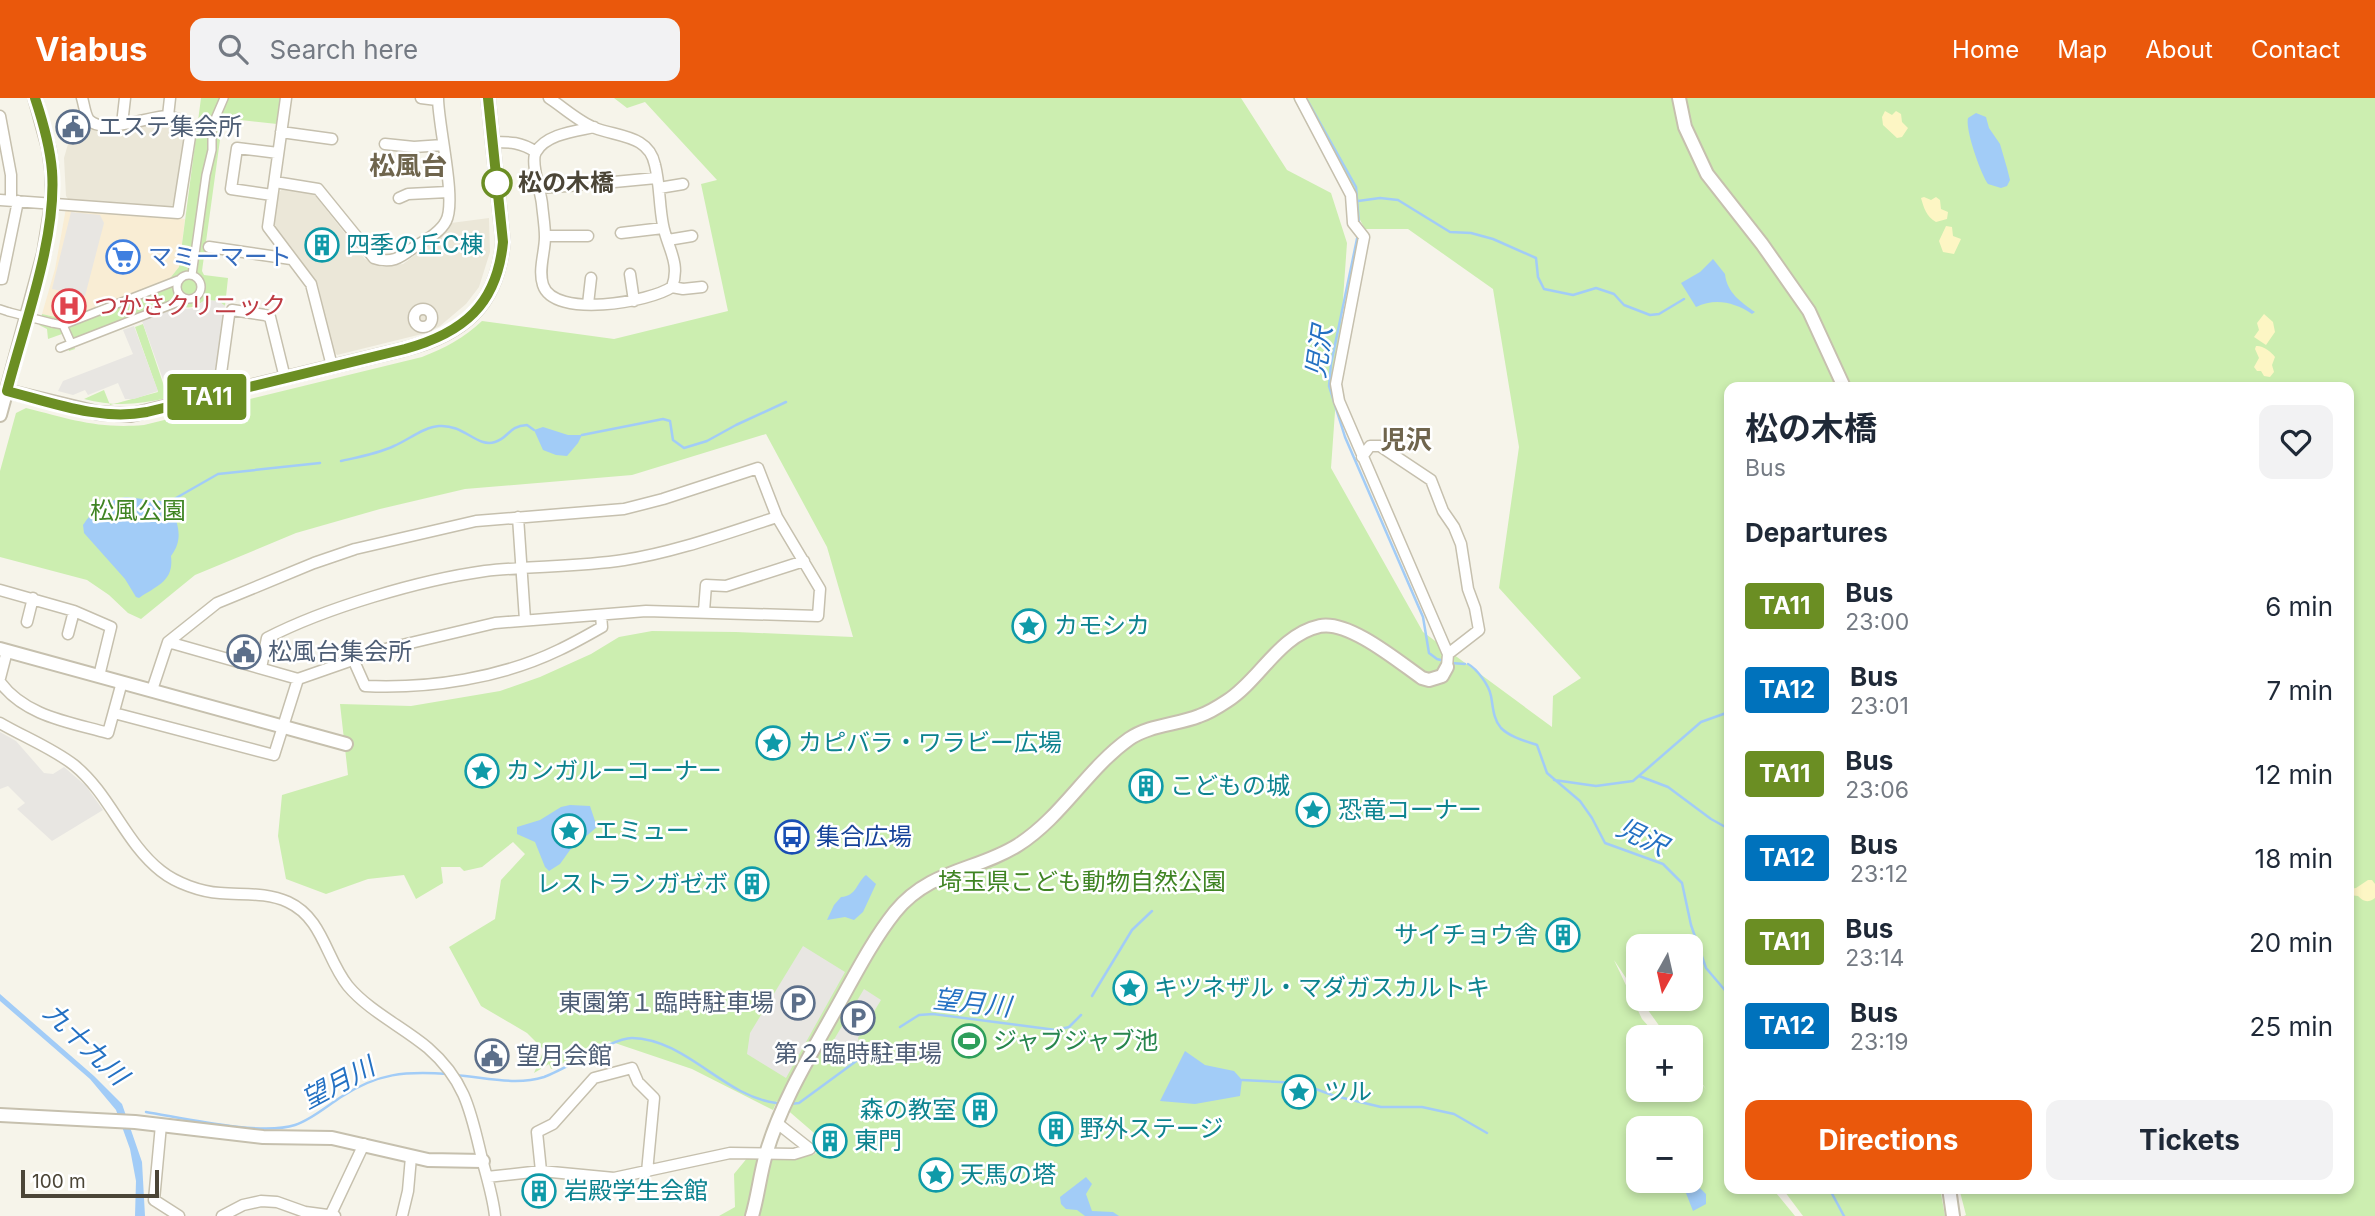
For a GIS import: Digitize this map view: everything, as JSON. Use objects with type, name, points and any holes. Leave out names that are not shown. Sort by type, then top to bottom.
[{"type":"street","points":[[0,415],[45,250],[52,203],[49,149],[35,98]]},
{"type":"street","points":[[0,200],[178,213],[191,130],[189,124],[168,116],[109,125],[90,121],[82,98]]},
{"type":"street","points":[[122,124],[125,98]]},
{"type":"street","points":[[168,116],[170,98]]},
{"type":"street","points":[[192,275],[212,150],[212,126],[223,98]]},
{"type":"street","points":[[286,98],[268,227],[313,289],[332,366]]},
{"type":"street","points":[[275,182],[318,189],[374,258],[383,261],[398,259],[440,230],[447,221],[449,212],[438,99],[421,98]]},
{"type":"street","points":[[7,391],[118,416],[147,412],[433,342],[464,323],[479,309],[498,270],[503,242],[488,98]]},
{"type":"street","points":[[549,98],[594,127],[628,136],[643,145],[655,164],[663,228],[677,267],[672,287]]},
{"type":"street","points":[[1300,98],[1351,195],[1353,223],[1364,237],[1336,384],[1339,401],[1448,659]]},
{"type":"street","points":[[1679,98],[1685,127],[1707,174],[1762,244],[1809,312],[1842,382]]},
{"type":"street","points":[[0,116],[15,200],[0,279]]},
{"type":"street","points":[[594,127],[547,141],[536,152],[535,176],[541,188],[545,236],[541,275],[543,287],[551,296],[567,302],[611,305],[657,296],[672,287],[702,287]]},
{"type":"street","points":[[281,132],[332,139]]},
{"type":"street","points":[[493,142],[526,145],[536,152]]},
{"type":"street","points":[[385,145],[443,145]]},
{"type":"street","points":[[272,195],[231,189],[232,179],[237,148],[278,153]]},
{"type":"street","points":[[614,182],[682,184]]},
{"type":"street","points":[[541,188],[580,185]]},
{"type":"street","points":[[399,198],[408,194],[448,192]]},
{"type":"street","points":[[621,233],[663,228]]},
{"type":"street","points":[[545,236],[588,236]]},
{"type":"street","points":[[668,240],[692,236]]},
{"type":"street","points":[[209,247],[291,259]]},
{"type":"street","points":[[630,274],[634,301]]},
{"type":"street","points":[[0,310],[63,326],[178,280],[183,275],[192,275],[198,279],[201,290],[196,297],[60,348]]},
{"type":"street","points":[[588,304],[591,278]]},
{"type":"street","points":[[178,280],[177,289],[186,299]]},
{"type":"street","points":[[218,395],[229,314],[232,310],[270,317],[285,379]]},
{"type":"street","points":[[63,326],[71,343]]},
{"type":"street","points":[[426,327],[433,342]]},
{"type":"street","points":[[752,1216],[766,1154],[777,1123],[812,1052],[873,944],[896,910],[930,882],[1017,846],[1044,826],[1089,775],[1132,737],[1160,726],[1199,716],[1228,701],[1289,641],[1303,632],[1330,625],[1353,633],[1422,678],[1438,679],[1445,673],[1448,659],[1479,630],[1468,589],[1461,544],[1443,511],[1431,480],[1380,446],[1370,446],[1362,457]]},
{"type":"street","points":[[152,690],[168,642],[217,603],[314,563],[355,549],[447,526],[518,517],[624,509],[758,468],[777,517],[820,589],[818,616],[646,611],[525,620],[464,629],[381,650],[298,679],[168,642]]},
{"type":"street","points":[[518,517],[525,620]]},
{"type":"street","points":[[261,668],[267,638],[367,599],[482,572],[582,565],[645,557],[777,517]]},
{"type":"street","points":[[704,611],[706,585],[726,586],[804,561]]},
{"type":"street","points":[[0,590],[74,611],[111,627],[99,676]]},
{"type":"street","points":[[27,622],[33,598]]},
{"type":"street","points":[[68,634],[74,611]]},
{"type":"street","points":[[354,659],[365,686],[415,686],[468,678],[515,667],[559,650],[602,627],[601,615]]},
{"type":"street","points":[[122,682],[108,733],[30,708],[10,696],[0,680],[4,650],[152,690],[346,744]]},
{"type":"street","points":[[114,713],[274,755],[298,679]]},
{"type":"street","points":[[0,723],[75,766],[109,806],[135,844],[162,872],[188,886],[218,894],[269,896],[288,902],[303,912],[321,932],[327,951],[348,986],[427,1047],[449,1068],[461,1086],[474,1119],[495,1216]]},
{"type":"street","points":[[541,1171],[537,1132],[553,1124],[594,1079],[632,1068],[638,1082],[654,1098],[647,1171]]},
{"type":"street","points":[[0,1115],[135,1122],[263,1137],[332,1138],[411,1157],[449,1162],[483,1161]]},
{"type":"street","points":[[487,1177],[541,1171],[614,1178],[730,1153],[794,1154],[810,1149],[777,1123]]},
{"type":"street","points":[[161,1125],[155,1200],[179,1216]]},
{"type":"street","points":[[222,1216],[243,1205],[261,1201],[284,1203],[305,1212],[333,1215],[364,1144]]},
{"type":"street","points":[[402,1216],[408,1191],[411,1157]]},
{"type":"street","points":[[1950,1194],[1953,1216]]},
{"type":"shaded area","points":[[82,119],[85,126],[118,130],[165,122],[178,125],[183,130],[185,141],[174,205],[168,207],[68,199],[64,158],[68,144],[64,122]]},
{"type":"shaded area","points":[[284,188],[314,194],[365,259],[382,267],[403,264],[446,232],[451,223],[489,218],[490,252],[479,287],[466,304],[440,326],[426,333],[337,355],[333,350],[318,285],[273,226],[278,193]]},
{"type":"shaded area","points":[[66,208],[185,219],[179,267],[167,282],[68,320],[42,314],[55,269]]},
{"type":"shaded area","points":[[71,212],[100,215],[104,223],[85,296],[52,289]]},
{"type":"shaded area","points":[[205,300],[219,301],[225,306],[215,373],[165,385],[141,318],[176,304],[186,309],[194,308]]},
{"type":"shaded area","points":[[134,326],[158,391],[134,399],[125,399],[118,383],[88,395],[85,390],[73,395],[58,391],[63,381],[133,354],[123,330]]},
{"type":"shaded area","points":[[0,732],[16,741],[44,773],[53,774],[64,767],[86,786],[103,810],[52,841],[17,809],[25,803],[8,786],[0,789]]},
{"type":"shaded area","name":"東園第１臨時駐車場","points":[[803,946],[845,972],[786,1078],[747,1054],[750,1033]]},
{"type":"shaded area","name":"第２臨時駐車場","points":[[864,989],[881,1000],[858,1038],[862,1054],[845,1067],[826,1053]]},
{"type":"green space","points":[[201,98],[281,98],[277,124],[223,118],[202,271],[204,275],[228,278],[225,306],[218,301],[205,300],[191,307],[176,304],[74,346],[75,349],[69,351],[62,334],[48,339],[47,329],[39,325],[42,314],[68,320],[167,282],[179,267]]},
{"type":"green space","name":"埼玉県こども動物自然公園","points":[[614,98],[1241,98],[1287,170],[1331,193],[1347,243],[1331,468],[1423,632],[1552,727],[1553,696],[1581,678],[1499,588],[1519,447],[1493,289],[1408,229],[1365,229],[1293,98],[2375,98],[2375,1216],[1964,1216],[1966,1215],[1961,1194],[2354,1194],[2354,382],[1724,382],[1724,1194],[1777,1194],[1795,1216],[719,1216],[735,1207],[734,1174],[748,1157],[813,1155],[828,1145],[777,1101],[773,1110],[692,1069],[609,1041],[551,1069],[549,1064],[534,1073],[544,1050],[527,1033],[481,1006],[449,947],[495,919],[501,880],[525,854],[513,842],[482,867],[464,871],[460,867],[441,867],[443,883],[416,899],[404,875],[368,879],[326,894],[286,879],[278,836],[282,795],[348,775],[340,704],[411,706],[500,691],[591,654],[619,637],[652,631],[853,637],[827,547],[766,434],[632,475],[465,489],[296,533],[195,575],[141,619],[128,613],[109,595],[87,580],[0,557],[0,471],[16,413],[26,408],[98,424],[144,425],[422,357],[454,342],[482,321],[614,339],[728,311],[701,184],[717,180],[645,102],[627,108]],"holes":[[[1626,934],[1703,934],[1703,1012],[1649,1012],[1659,1025],[1703,1025],[1703,1085],[1706,1089],[1703,1086],[1703,1102],[1626,1102],[1626,1025],[1647,1025],[1639,1012],[1626,1012],[1626,985],[1614,960],[1626,978]]]},
{"type":"green space","points":[[143,324],[165,389],[216,377],[214,386],[150,402],[115,404],[158,392],[135,327]]},
{"type":"green space","points":[[104,390],[109,403],[101,403],[84,399]]},
{"type":"green space","points":[[1786,1194],[1941,1194],[1945,1216],[1803,1216]]},
{"type":"sand","points":[[1885,111],[1892,115],[1896,111],[1901,114],[1902,122],[1908,128],[1902,137],[1897,138],[1883,125],[1882,117]]},
{"type":"sand","points":[[1936,197],[1940,200],[1941,209],[1948,212],[1947,219],[1936,222],[1930,217],[1921,198],[1931,200]]},
{"type":"sand","points":[[1946,226],[1952,227],[1953,236],[1961,239],[1954,254],[1943,252],[1939,241]]},
{"type":"sand","points":[[2264,314],[2273,322],[2275,332],[2266,345],[2254,337],[2259,330],[2257,323]]},
{"type":"sand","points":[[2256,346],[2267,349],[2275,357],[2272,365],[2274,372],[2270,377],[2264,376],[2254,367],[2259,358]]},
{"type":"sand","points":[[2372,880],[2375,884],[2375,898],[2370,901],[2362,900],[2354,896],[2356,888]]},
{"type":"water","points":[[1976,113],[1986,117],[1989,128],[2000,144],[2010,180],[2007,186],[2001,188],[1988,184],[1982,171],[1971,142],[1968,124],[1968,118]]},
{"type":"water","points":[[1713,259],[1725,274],[1732,292],[1755,312],[1752,314],[1724,303],[1696,307],[1681,283],[1700,272]]},
{"type":"water","points":[[543,427],[568,435],[582,435],[567,456],[556,455],[543,450],[534,430]]},
{"type":"water","points":[[126,497],[169,502],[179,536],[167,577],[139,598],[84,533],[83,525],[96,510]]},
{"type":"water","points":[[590,806],[597,827],[570,850],[560,864],[549,871],[535,842],[517,834],[517,827],[540,820],[561,807]]},
{"type":"water","points":[[866,875],[876,884],[863,912],[854,920],[845,917],[827,920],[834,905],[841,897],[853,892]]},
{"type":"water","points":[[0,994],[122,1104],[142,1162],[145,1216],[135,1216],[136,1181],[130,1149],[116,1110],[90,1079],[0,1001]]},
{"type":"water","points":[[1185,1051],[1205,1065],[1234,1071],[1242,1080],[1240,1096],[1195,1104],[1160,1101]]},
{"type":"water","points":[[1086,1177],[1092,1184],[1086,1194],[1092,1211],[1113,1212],[1119,1216],[1085,1216],[1077,1210],[1066,1209],[1061,1204],[1060,1197]]},
{"type":"water","points":[[1703,1191],[1706,1194],[1706,1204],[1693,1211],[1686,1193]]},
{"type":"waterway","name":"児沢","points":[[1306,98],[1356,187],[1359,224]]},
{"type":"waterway","points":[[1358,201],[1380,198],[1398,200],[1450,232],[1471,233],[1493,239],[1536,258],[1538,277],[1544,289],[1573,295],[1596,288],[1614,294],[1624,305],[1650,315],[1659,314],[1684,299]]},
{"type":"waterway","name":"児沢","points":[[1358,234],[1331,364],[1329,386],[1345,437],[1423,617],[1429,653],[1444,661]]},
{"type":"waterway","points":[[582,435],[663,419],[670,421],[673,440],[684,448],[707,441],[786,402]]},
{"type":"waterway","points":[[341,461],[388,449],[422,431],[439,426],[456,428],[488,443],[500,440],[521,426],[527,425],[534,430]]},
{"type":"waterway","points":[[169,502],[218,474],[320,463]]},
{"type":"waterway","name":"児沢","points":[[1451,663],[1465,664]]},
{"type":"waterway","name":"児沢","points":[[1468,664],[1479,673],[1488,687],[1495,717],[1501,728],[1513,736],[1537,745],[1547,773],[1580,801],[1605,843],[1663,864],[1682,883],[1691,925],[1706,968],[1724,989]]},
{"type":"waterway","points":[[1554,780],[1596,786],[1633,781],[1701,722],[1724,714]]},
{"type":"waterway","points":[[1639,776],[1668,787],[1724,826]]},
{"type":"waterway","name":"望月川","points":[[1092,996],[1132,930],[1152,911]]},
{"type":"waterway","name":"望月川","points":[[900,1027],[919,1015],[933,1014],[1056,1030],[1069,1027],[1081,1015]]},
{"type":"waterway","name":"望月川","points":[[455,1075],[511,1081],[533,1080],[554,1073],[601,1048],[632,1038],[652,1041],[670,1048],[739,1090],[776,1103]]},
{"type":"waterway","name":"望月川","points":[[790,1104],[799,1103],[870,1051]]},
{"type":"waterway","name":"望月川","points":[[146,1112],[222,1125],[280,1128],[307,1120],[354,1089],[380,1078],[418,1073],[448,1074]]},
{"type":"waterway","points":[[1242,1080],[1299,1083],[1335,1096],[1381,1107],[1422,1107],[1454,1114],[1487,1133]]},
{"type":"waterway","name":"児沢","points":[[1832,1194],[1844,1216]]},
{"type":"bus line","name":"TA11","points":[[35,98],[49,149],[52,203],[45,250],[7,391],[118,416],[147,412],[433,342],[464,323],[479,309],[491,289],[503,242],[488,98]]},
{"type":"place","name":"エステ集会所","points":[[73,127]]},
{"type":"place","name":"松の木橋","points":[[497,183]]},
{"type":"place","name":"四季の丘C棟","points":[[322,245]]},
{"type":"place","name":"マミーマート","points":[[123,257]]},
{"type":"place","name":"つかさクリニック","points":[[69,306]]},
{"type":"place","name":"カモシカ","points":[[1029,626]]},
{"type":"place","name":"松風台集会所","points":[[244,652]]},
{"type":"place","name":"カピバラ・ワラビー広場","points":[[773,743]]},
{"type":"place","name":"カンガルーコーナー","points":[[482,771]]},
{"type":"place","name":"こどもの城","points":[[1146,786]]},
{"type":"place","name":"恐竜コーナー","points":[[1313,810]]},
{"type":"place","name":"エミュー","points":[[569,831]]},
{"type":"place","name":"集合広場","points":[[792,837]]},
{"type":"place","name":"レストランガゼボ","points":[[752,884]]},
{"type":"place","name":"サイチョウ舎","points":[[1563,935]]},
{"type":"place","name":"キツネザル・マダガスカルトキ","points":[[1130,988]]},
{"type":"place","name":"東園第１臨時駐車場","points":[[798,1003]]},
{"type":"place","name":"第２臨時駐車場","points":[[858,1018]]},
{"type":"place","name":"ジャブジャブ池","points":[[969,1041]]},
{"type":"place","name":"望月会館","points":[[492,1056]]},
{"type":"place","name":"ツル","points":[[1299,1092]]},
{"type":"place","name":"森の教室","points":[[980,1110]]},
{"type":"place","name":"野外ステージ","points":[[1056,1129]]},
{"type":"place","name":"東門","points":[[830,1141]]},
{"type":"place","name":"天馬の塔","points":[[936,1175]]},
{"type":"place","name":"岩殿学生会館","points":[[539,1191]]},
{"type":"district","name":"松風台","points":[[408,166]]},
{"type":"district","name":"児沢","points":[[1406,440]]},
{"type":"park label","name":"松風公園","points":[[138,511]]},
{"type":"water label","name":"九十九川","points":[[86,1044]]}]
